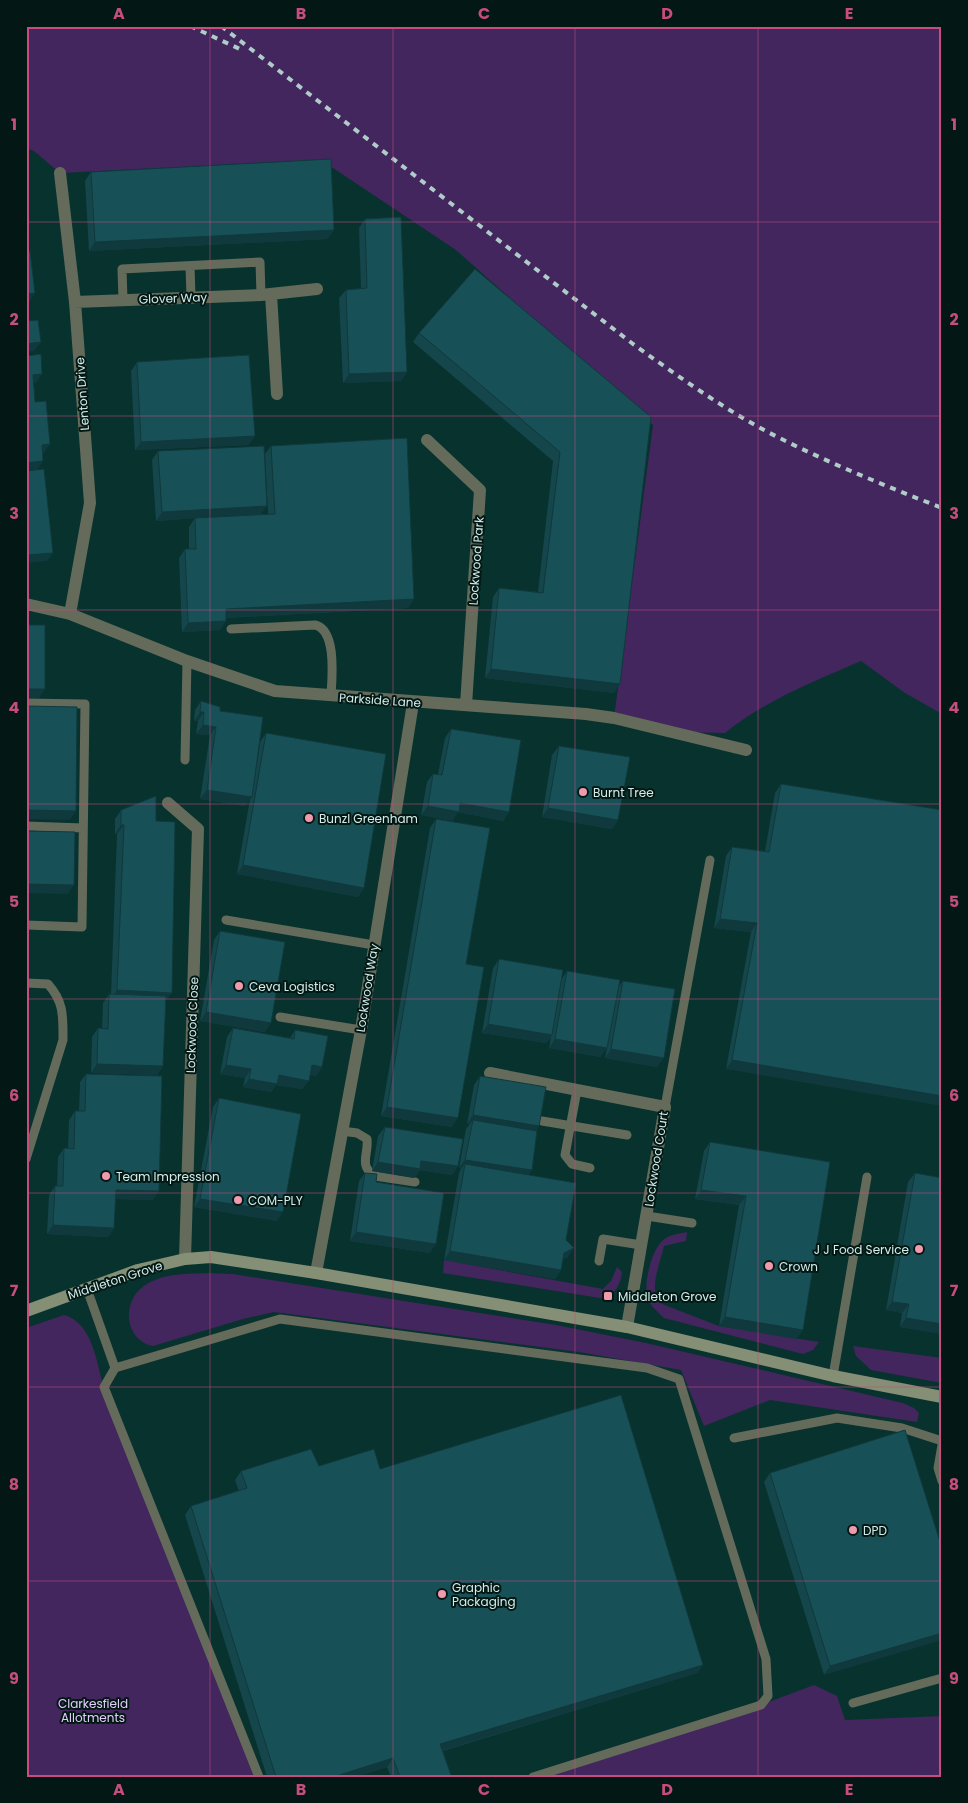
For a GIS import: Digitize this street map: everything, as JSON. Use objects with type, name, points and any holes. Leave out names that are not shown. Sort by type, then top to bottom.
[{"type":"street","name":"Lenton Drive","points":[[60,173],[76,302],[90,503],[70,614]]},
{"type":"street","name":"Glover Way","points":[[76,302],[266,294],[318,289]]},
{"type":"street","points":[[266,294],[277,394]]},
{"type":"street","name":"Lockwood Park","points":[[427,440],[480,490],[466,705]]},
{"type":"street","name":"Parkside Lane","points":[[26,604],[70,614],[187,661],[274,691],[614,718],[746,750]]},
{"type":"street","name":"Lockwood Way","points":[[316,1272],[360,1030],[413,703]]},
{"type":"street","name":"Lockwood Close","points":[[168,803],[198,830],[185,1259]]},
{"type":"street","name":"Lockwood Court","points":[[490,1073],[666,1107],[627,1327]]},
{"type":"street","name":"Middleton Grove","points":[[26,1311],[138,1270],[185,1259],[211,1257],[316,1272],[627,1327],[832,1376],[942,1397]]},
{"type":"lane","points":[[123,300],[122,269],[260,262],[266,294]]},
{"type":"lane","points":[[190,266],[191,297]]},
{"type":"lane","points":[[231,629],[320,626],[326,632],[329,641],[332,665],[331,696]]},
{"type":"lane","points":[[185,760],[187,661]]},
{"type":"lane","points":[[26,703],[85,704],[82,927],[26,925]]},
{"type":"lane","points":[[26,826],[83,828]]},
{"type":"lane","points":[[666,1107],[710,860]]},
{"type":"lane","points":[[226,920],[374,945]]},
{"type":"lane","points":[[26,983],[48,984],[59,997],[63,1022],[63,1040],[30,1133],[26,1159]]},
{"type":"lane","points":[[280,1017],[360,1030]]},
{"type":"lane","points":[[577,1090],[565,1155],[572,1164],[590,1168]]},
{"type":"lane","points":[[542,1121],[627,1135]]},
{"type":"lane","points":[[342,1130],[357,1133],[367,1139],[364,1162],[370,1173],[375,1176],[415,1182]]},
{"type":"lane","points":[[832,1376],[867,1177]]},
{"type":"lane","points":[[647,1216],[692,1223]]},
{"type":"lane","points":[[599,1261],[603,1239],[641,1245]]},
{"type":"lane","points":[[87,1288],[115,1368]]},
{"type":"lane","points":[[259,1777],[104,1387],[115,1368],[280,1319],[647,1368],[679,1379],[766,1659],[768,1696],[761,1705],[533,1777]]},
{"type":"lane","points":[[734,1438],[837,1418],[902,1428],[942,1441]]},
{"type":"lane","points":[[942,1445],[938,1468],[942,1481]]},
{"type":"lane","points":[[853,1703],[942,1678]]},
{"type":"green space","points":[[26,26],[942,26],[942,714],[905,693],[861,661],[773,701],[725,733],[673,732],[614,718],[653,425],[456,250],[321,160],[60,173],[34,151],[26,148]]},
{"type":"green space","points":[[687,1232],[686,1241],[664,1246],[655,1285],[655,1292],[662,1304],[719,1326],[819,1342],[813,1350],[803,1354],[664,1318],[652,1306],[647,1297],[649,1268],[655,1252],[662,1241],[671,1236]]},
{"type":"green space","points":[[444,1260],[603,1289],[611,1281],[617,1267],[622,1272],[616,1290],[600,1298],[443,1273]]},
{"type":"green space","points":[[208,1273],[233,1274],[556,1325],[646,1343],[903,1403],[914,1408],[919,1413],[917,1422],[770,1400],[704,1426],[681,1370],[579,1352],[274,1312],[243,1319],[153,1346],[143,1342],[136,1336],[129,1318],[133,1299],[139,1290],[154,1280],[161,1278]]},
{"type":"green space","name":"Clarkesfield Allotments","points":[[64,1315],[74,1319],[81,1326],[92,1345],[104,1387],[259,1777],[26,1777],[26,1328]]},
{"type":"green space","points":[[853,1346],[942,1358],[942,1383],[871,1370],[856,1356]]},
{"type":"green space","points":[[814,1685],[837,1696],[845,1720],[942,1716],[942,1777],[533,1777],[761,1705]]},
{"type":"building","points":[[331,159],[334,230],[95,242],[91,172]]},
{"type":"building","points":[[26,202],[29,227],[26,227]]},
{"type":"building","points":[[401,217],[407,372],[349,374],[346,290],[367,288],[365,219]]},
{"type":"building","points":[[26,251],[30,251],[35,293],[26,294]]},
{"type":"building","points":[[475,269],[651,417],[620,684],[491,669],[499,588],[543,593],[560,452],[419,333]]},
{"type":"building","points":[[38,320],[41,342],[26,344],[26,321]]},
{"type":"building","points":[[41,354],[42,374],[33,375],[35,402],[46,401],[50,444],[42,445],[43,461],[26,463],[26,356]]},
{"type":"building","points":[[249,355],[255,436],[141,442],[137,362]]},
{"type":"building","points":[[407,438],[414,599],[226,609],[226,621],[188,623],[185,549],[196,549],[195,518],[275,514],[271,446]]},
{"type":"building","points":[[264,446],[267,506],[162,512],[158,451]]},
{"type":"building","points":[[44,469],[53,553],[26,555],[26,471]]},
{"type":"building","points":[[26,625],[45,625],[45,689],[26,689]]},
{"type":"building","points":[[201,701],[220,707],[220,711],[263,717],[252,797],[207,790],[216,727],[203,725],[204,712],[200,712]]},
{"type":"building","points":[[26,706],[77,707],[76,811],[26,810]]},
{"type":"building","points":[[451,729],[521,740],[509,812],[460,803],[459,812],[428,806],[433,774],[442,775]]},
{"type":"building","name":"Bunzl Greenham","points":[[266,733],[386,754],[364,888],[243,865]]},
{"type":"building","name":"Burnt Tree","points":[[559,746],[630,757],[618,820],[548,808]]},
{"type":"building","points":[[781,784],[942,810],[942,1096],[732,1060],[757,923],[720,919],[732,847],[769,852]]},
{"type":"building","points":[[156,796],[156,821],[175,822],[172,993],[117,990],[124,825],[121,825],[121,810]]},
{"type":"building","points":[[436,819],[490,828],[466,964],[484,967],[458,1118],[387,1107]]},
{"type":"building","points":[[26,831],[75,832],[74,885],[26,884]]},
{"type":"building","name":"Ceva Logistics","points":[[220,931],[285,942],[271,1023],[206,1012]]},
{"type":"building","points":[[499,959],[563,970],[552,1035],[488,1024]]},
{"type":"building","points":[[567,971],[620,980],[607,1048],[555,1039]]},
{"type":"building","points":[[623,981],[675,989],[664,1058],[611,1049]]},
{"type":"building","points":[[109,994],[166,996],[163,1066],[97,1064],[98,1028],[108,1029]]},
{"type":"building","points":[[233,1028],[294,1039],[295,1030],[328,1036],[322,1067],[312,1065],[309,1081],[279,1075],[277,1084],[249,1079],[251,1069],[226,1065]]},
{"type":"building","name":"Team Impression","points":[[86,1074],[162,1076],[159,1191],[116,1190],[114,1228],[53,1225],[55,1186],[63,1186],[64,1148],[74,1149],[75,1111],[85,1111]]},
{"type":"building","points":[[480,1076],[546,1087],[539,1126],[473,1115]]},
{"type":"building","points":[[219,1098],[301,1114],[283,1212],[200,1199]]},
{"type":"building","points":[[473,1120],[537,1131],[532,1170],[465,1160]]},
{"type":"building","points":[[385,1127],[463,1139],[458,1166],[421,1161],[420,1169],[378,1162]]},
{"type":"building","name":"Crown","points":[[710,1142],[830,1162],[803,1330],[725,1317],[746,1196],[701,1190]]},
{"type":"building","points":[[465,1164],[576,1183],[566,1240],[574,1248],[564,1253],[561,1270],[450,1251]]},
{"type":"building","points":[[365,1173],[377,1174],[376,1182],[444,1193],[436,1244],[356,1232]]},
{"type":"building","name":"J J Food Service","points":[[915,1173],[942,1178],[942,1324],[906,1318],[909,1304],[892,1302]]},
{"type":"building","name":"Graphic Packaging","points":[[621,1395],[703,1665],[440,1744],[451,1775],[446,1777],[400,1777],[393,1758],[333,1777],[276,1777],[191,1506],[247,1488],[241,1471],[311,1449],[319,1466],[374,1449],[380,1469]]},
{"type":"building","name":"DPD","points":[[905,1430],[942,1548],[942,1633],[830,1666],[770,1473]]},
{"type":"railway","points":[[190,26],[242,50]]},
{"type":"railway","points":[[221,26],[633,344],[697,389],[764,430],[786,441],[852,471],[942,508]]},
{"type":"place","name":"Burnt Tree","points":[[583,792]]},
{"type":"place","name":"Bunzl Greenham","points":[[309,818]]},
{"type":"place","name":"Ceva Logistics","points":[[239,986]]},
{"type":"place","name":"Team Impression","points":[[106,1176]]},
{"type":"place","name":"COM-PLY","points":[[238,1200]]},
{"type":"place","name":"J J Food Service","points":[[919,1249]]},
{"type":"place","name":"Crown","points":[[769,1266]]},
{"type":"place","name":"Middleton Grove","points":[[608,1296]]},
{"type":"place","name":"DPD","points":[[853,1530]]},
{"type":"place","name":"Graphic Packaging","points":[[442,1594]]}]
